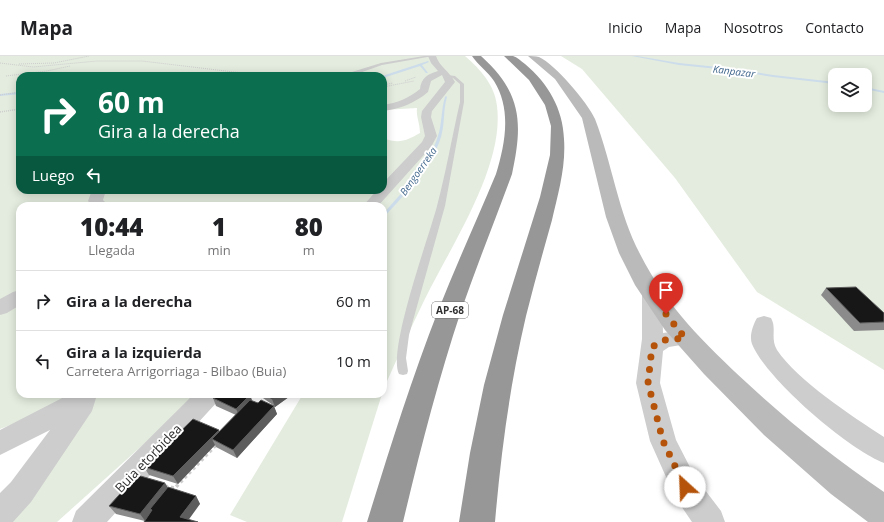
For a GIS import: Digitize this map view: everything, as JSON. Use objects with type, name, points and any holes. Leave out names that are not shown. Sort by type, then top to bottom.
[{"type":"highway","name":"AP-68","points":[[385,522],[402,456],[430,369],[451,308],[504,174],[509,156],[512,121],[509,100],[497,76],[476,56]]},
{"type":"highway","points":[[477,522],[485,449],[507,342],[553,181],[557,151],[556,125],[553,110],[546,96],[534,78],[508,56]]},
{"type":"street","points":[[387,188],[427,144],[431,136],[426,117],[427,111],[450,82],[432,60],[432,56]]},
{"type":"street","points":[[532,56],[546,65],[558,78],[572,94],[588,118],[615,217],[629,253],[652,294],[673,324],[713,367],[774,426],[843,483],[884,513]]},
{"type":"street","points":[[387,107],[398,106],[409,102],[425,90],[425,84],[429,77],[445,74]]},
{"type":"street","points":[[374,202],[381,194]]},
{"type":"street","points":[[652,294],[652,347],[648,383],[663,441],[685,487],[710,522]]},
{"type":"street","points":[[0,308],[16,298]]},
{"type":"street","points":[[764,323],[762,343],[768,354],[792,381],[854,433],[884,451]]},
{"type":"street","points":[[652,347],[665,340],[685,338]]},
{"type":"street","points":[[0,443],[57,414],[82,398]]},
{"type":"street","points":[[0,514],[21,492],[83,404],[84,398]]},
{"type":"street","name":"Buia etorbidea","points":[[87,522],[205,398]]},
{"type":"lane","points":[[358,72],[381,64],[432,56]]},
{"type":"lane","points":[[403,371],[401,358],[404,335],[441,206],[462,102],[462,84],[454,77],[445,74]]},
{"type":"path","points":[[13,64],[36,64],[65,61],[89,56]]},
{"type":"path","points":[[0,63],[33,67],[80,62],[142,61],[234,72]]},
{"type":"path","points":[[39,72],[80,62]]},
{"type":"path","points":[[6,76],[16,75]]},
{"type":"path","points":[[0,95],[16,93]]},
{"type":"path","points":[[0,112],[16,110]]},
{"type":"path","points":[[170,494],[174,488],[223,438]]},
{"type":"path","points":[[160,484],[174,488]]},
{"type":"shaded area","points":[[0,56],[465,56],[476,66],[490,84],[496,98],[497,130],[492,156],[484,182],[433,283],[387,381],[387,202],[16,202],[16,398],[80,398],[0,429],[1,303],[0,304]]},
{"type":"shaded area","points":[[561,56],[884,56],[884,370],[757,292],[675,178],[582,69]]},
{"type":"shaded area","points":[[92,398],[193,398],[184,408],[57,522],[0,522]]},
{"type":"shaded area","points":[[301,398],[381,398],[342,522],[247,522],[230,515]]},
{"type":"building","points":[[856,287],[884,313],[884,322],[860,323],[826,288]]},
{"type":"building","points":[[213,398],[247,398],[236,409]]},
{"type":"building","points":[[250,400],[258,403],[261,400],[274,406],[233,450],[212,439]]},
{"type":"building","points":[[193,419],[219,430],[173,476],[144,467]]},
{"type":"building","points":[[137,475],[165,483],[140,514],[109,506]]},
{"type":"building","points":[[168,487],[196,496],[180,517],[198,522],[144,522],[152,510],[150,509]]},
{"type":"waterway","name":"Kanpazar","points":[[633,56],[679,64],[828,82]]},
{"type":"waterway","points":[[387,76],[428,62]]},
{"type":"waterway","name":"Bengoerreka","points":[[421,65],[427,73]]},
{"type":"waterway","name":"Kanpazar","points":[[872,89],[884,92]]},
{"type":"waterway","points":[[0,95],[16,93]]},
{"type":"waterway","name":"Bengoerreka","points":[[387,212],[415,180],[429,160],[441,134],[446,97]]},
{"type":"route","points":[[666,314],[685,338],[665,340],[652,347],[648,383],[663,441],[685,487]]}]
